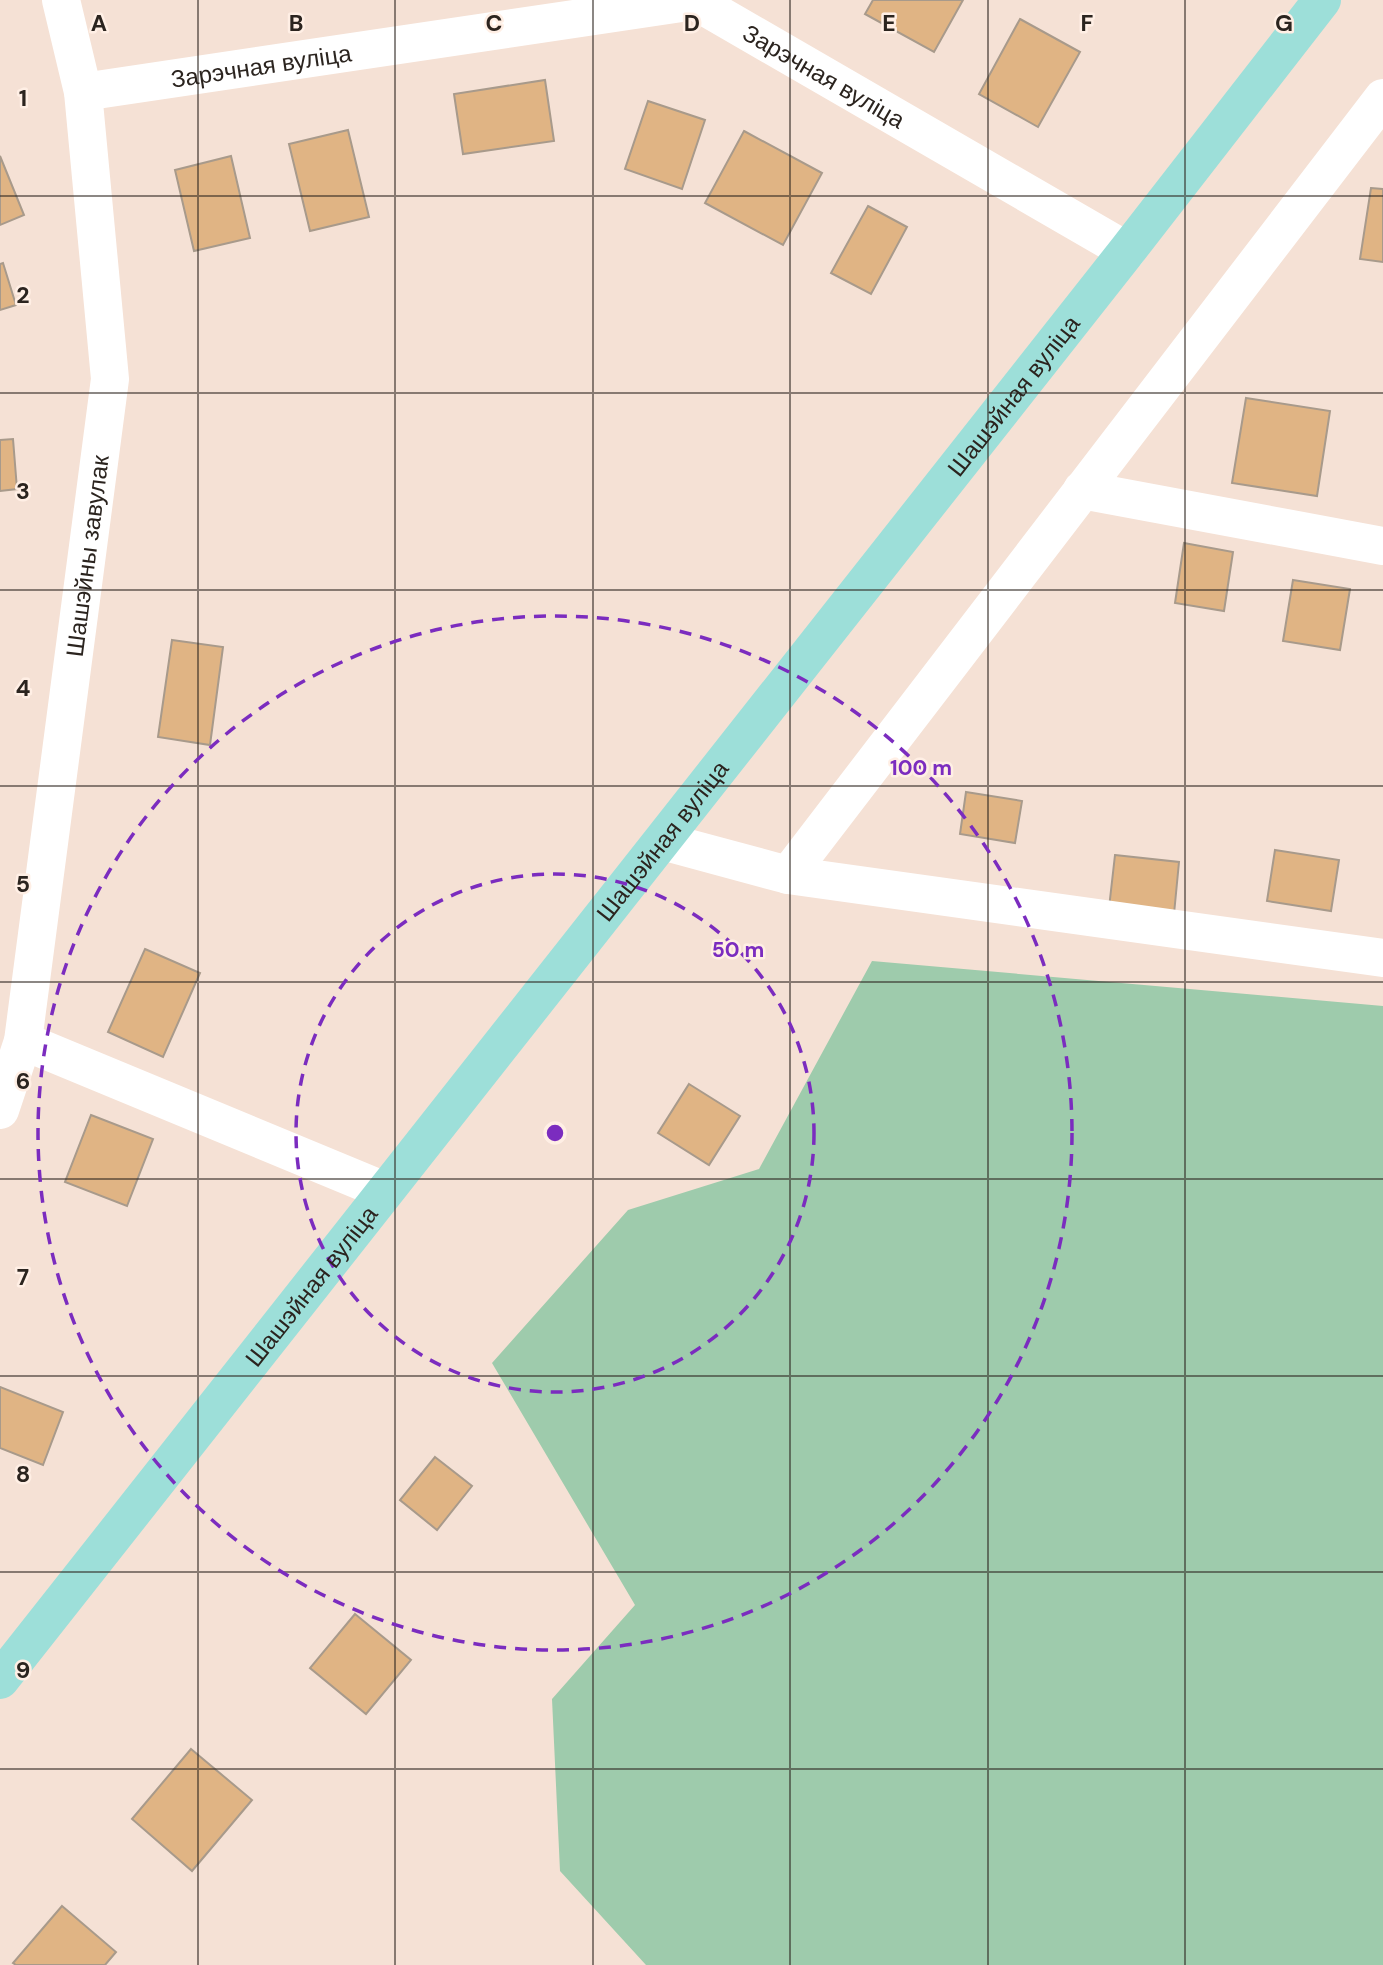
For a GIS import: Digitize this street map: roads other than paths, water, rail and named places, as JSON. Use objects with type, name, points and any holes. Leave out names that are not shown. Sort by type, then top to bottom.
[{"type":"main road","name":"Шашэйная вуліца","points":[[0,1680],[1322,0]]},
{"type":"street","name":"Шашэйны завулак","points":[[0,1110],[23,1041],[110,379],[83,92],[61,0]]},
{"type":"street","name":"Зарэчная вуліца","points":[[83,92],[695,1],[1127,251]]},
{"type":"street","points":[[788,875],[1082,490],[1378,111]]},
{"type":"street","points":[[1082,490],[1383,546]]},
{"type":"street","points":[[662,841],[788,875],[1383,958]]},
{"type":"street","points":[[23,1041],[385,1191]]}]
